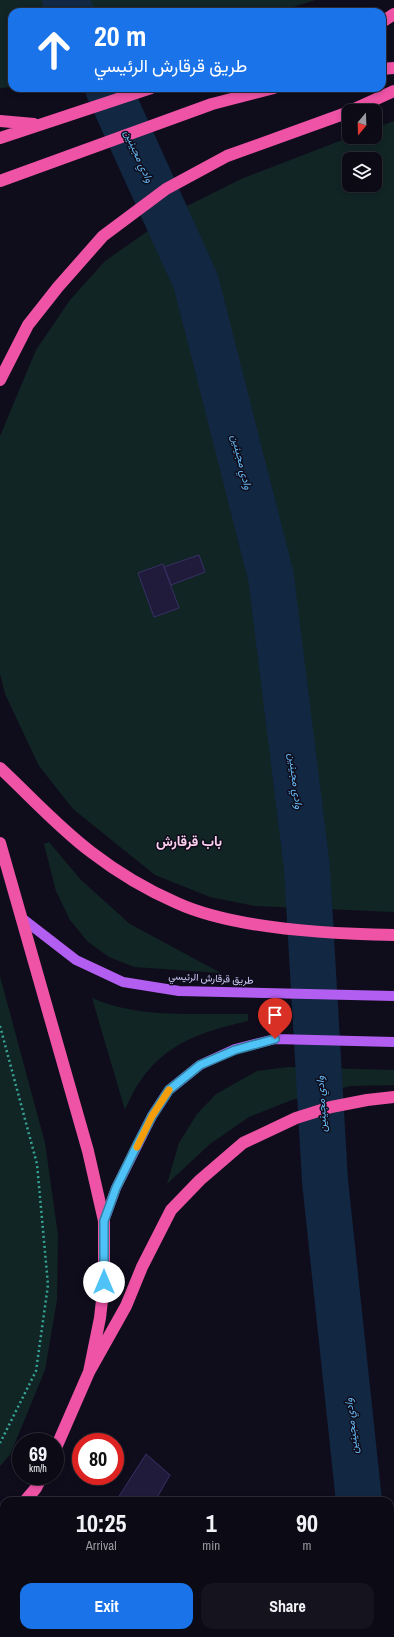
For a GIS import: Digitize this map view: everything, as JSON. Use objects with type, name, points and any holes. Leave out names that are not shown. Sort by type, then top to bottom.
[{"type":"highway","points":[[365,104],[394,91]]},
{"type":"highway","points":[[0,138],[139,92]]},
{"type":"highway","points":[[0,180],[212,104],[258,92]]},
{"type":"highway","points":[[0,380],[28,325],[58,287],[103,236],[166,189],[227,156],[342,114]]},
{"type":"highway","points":[[0,121],[40,125]]},
{"type":"highway","points":[[0,768],[91,852],[131,879],[178,904],[220,917],[268,926],[374,934],[394,934]]},
{"type":"highway","points":[[0,843],[88,1151],[104,1221],[104,1282],[100,1318],[89,1372]]},
{"type":"highway","points":[[62,1433],[89,1372],[126,1306],[142,1267],[171,1210],[200,1180],[243,1143],[296,1118],[331,1107],[367,1100],[394,1097]]},
{"type":"highway","points":[[28,1497],[38,1485]]},
{"type":"main road","name":"طريق قرقارش الرئيسي","points":[[22,919],[76,960],[123,982],[179,991],[391,996]]},
{"type":"main road","points":[[104,1221],[116,1188],[142,1136],[169,1090],[200,1065],[235,1050],[275,1039],[394,1042]]},
{"type":"path","points":[[0,1026],[38,1164],[48,1285],[36,1371],[0,1443]]},
{"type":"green space","points":[[0,0],[315,0],[290,8],[8,8],[8,87],[0,88]]},
{"type":"green space","points":[[394,121],[394,912],[255,906],[210,897],[155,875],[73,809],[39,766],[5,694],[0,674],[0,436],[36,350],[70,300],[105,261],[175,212],[241,179],[342,140],[342,144],[382,144],[382,125]]},
{"type":"green space","points":[[49,842],[81,880],[130,924],[221,973],[134,967],[109,957],[88,942],[70,920],[56,891],[44,844]]},
{"type":"green space","points":[[0,976],[45,1143],[58,1235],[57,1300],[45,1370],[19,1433],[12,1433],[12,1450],[10,1455],[0,1466]]},
{"type":"green space","points":[[92,998],[110,1005],[129,1009],[168,1014],[248,1014],[248,1021],[207,1032],[189,1039],[173,1048],[159,1059],[146,1073],[125,1110]]},
{"type":"green space","points":[[288,1067],[394,1070],[394,1085],[351,1086],[292,1100],[249,1117],[210,1144],[167,1184],[179,1143],[197,1114],[216,1094],[257,1071]]},
{"type":"building","points":[[199,555],[205,572],[171,585],[164,567]]},
{"type":"building","points":[[163,564],[179,608],[154,617],[138,573]]},
{"type":"building","points":[[146,1454],[170,1475],[157,1497],[119,1497]]},
{"type":"waterway","name":"وادي مجينين","points":[[65,0],[69,8]]},
{"type":"waterway","name":"وادي مجينين","points":[[110,92],[196,282],[271,577],[307,868],[325,1181],[359,1497]]},
{"type":"slow traffic","points":[[137,1147],[152,1116],[169,1090]]},
{"type":"district","name":"باب قرقارش","points":[[189,841]]},
{"type":"route","points":[[104,1282],[104,1221],[116,1188],[138,1143],[152,1116],[169,1090],[200,1065],[235,1050],[275,1039]]}]
